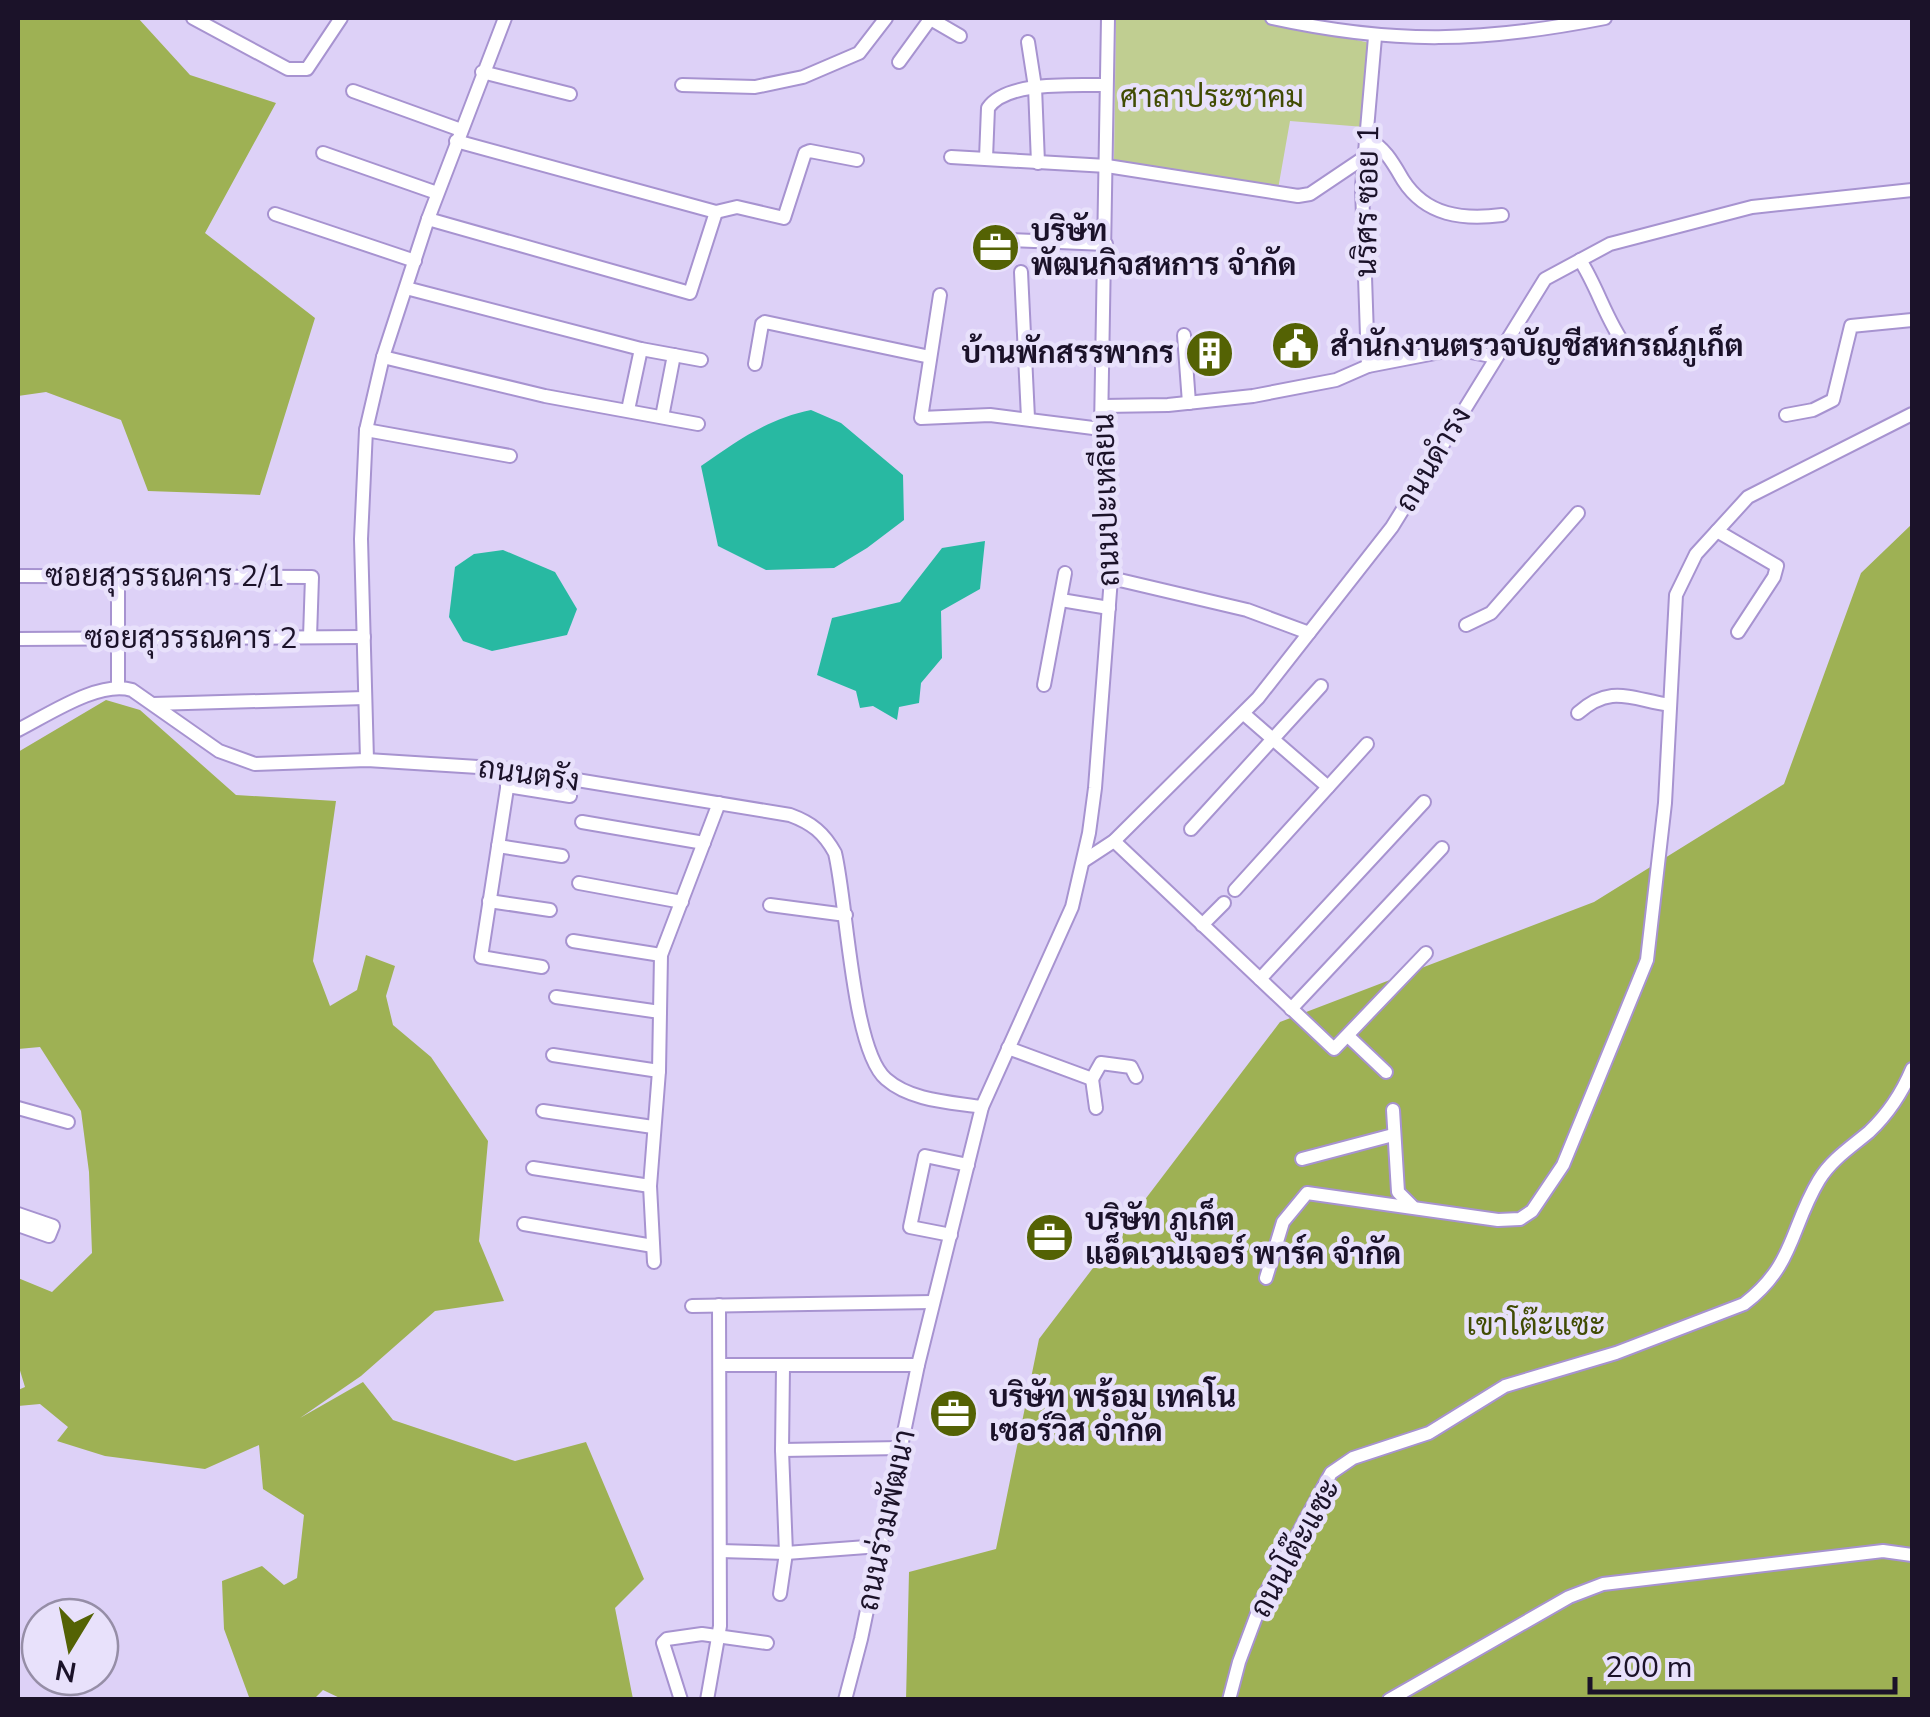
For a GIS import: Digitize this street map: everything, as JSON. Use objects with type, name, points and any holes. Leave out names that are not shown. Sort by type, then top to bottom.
[{"type":"street","points":[[193,18],[288,70],[307,69],[341,18]]},
{"type":"street","points":[[367,760],[361,540],[366,430],[383,356],[414,261],[505,18]]},
{"type":"street","points":[[682,85],[755,87],[803,76],[859,54],[886,18]]},
{"type":"street","points":[[899,62],[930,18],[960,36]]},
{"type":"street","name":"ถนนปะเหลียน","points":[[1084,860],[1095,788],[1111,578],[1102,429],[1108,18]]},
{"type":"street","points":[[1272,18],[1374,37],[1440,40],[1541,30],[1606,18]]},
{"type":"street","name":"นริศร ซอย 1","points":[[1368,366],[1362,187],[1374,37]]},
{"type":"street","points":[[1028,42],[1035,87],[1038,163]]},
{"type":"street","points":[[482,72],[570,94]]},
{"type":"street","points":[[986,158],[987,116],[992,102],[1035,87],[1106,85]]},
{"type":"street","points":[[352,92],[458,136],[716,212],[736,207],[784,218],[805,153],[857,160]]},
{"type":"street","points":[[1367,138],[1387,154],[1413,193],[1440,212],[1481,218],[1502,215]]},
{"type":"street","points":[[323,153],[437,193]]},
{"type":"street","points":[[951,157],[1107,166],[1298,196],[1310,194],[1365,158]]},
{"type":"street","name":"ถนนดำรง","points":[[1084,860],[1114,841],[1244,714],[1309,634],[1392,527],[1546,279],[1610,244],[1752,207],[1912,190]]},
{"type":"street","points":[[428,220],[690,293],[716,212]]},
{"type":"street","points":[[275,214],[414,261]]},
{"type":"street","points":[[988,239],[1106,244]]},
{"type":"street","points":[[1580,260],[1594,282],[1606,316],[1626,347]]},
{"type":"street","points":[[1021,272],[1028,418]]},
{"type":"street","points":[[406,288],[640,350],[701,360]]},
{"type":"street","points":[[940,295],[921,418],[990,415],[1102,429]]},
{"type":"street","points":[[1786,415],[1814,410],[1834,400],[1852,326],[1912,320]]},
{"type":"street","points":[[754,364],[765,322],[930,357]]},
{"type":"street","points":[[1184,335],[1189,403]]},
{"type":"street","points":[[1103,406],[1253,396],[1336,380],[1368,366],[1456,349],[1496,356]]},
{"type":"street","points":[[628,410],[640,350]]},
{"type":"street","points":[[662,416],[674,355]]},
{"type":"street","points":[[383,356],[545,396],[698,424]]},
{"type":"street","points":[[1266,1278],[1282,1222],[1307,1193],[1498,1220],[1520,1219],[1532,1211],[1563,1166],[1647,960],[1665,803],[1676,595],[1696,554],[1748,496],[1912,414]]},
{"type":"street","points":[[366,430],[510,456]]},
{"type":"street","points":[[1466,625],[1491,612],[1578,514]]},
{"type":"street","points":[[1717,531],[1777,566],[1774,577],[1738,632]]},
{"type":"street","points":[[1044,686],[1065,573]]},
{"type":"street","name":"ซอยสุวรรณคาร 2/1","points":[[18,576],[312,577],[310,637]]},
{"type":"street","points":[[18,730],[102,689],[118,686],[118,577]]},
{"type":"street","points":[[1111,578],[1247,610],[1309,634]]},
{"type":"street","points":[[1061,600],[1109,608]]},
{"type":"street","name":"ซอยสุวรรณคาร 2","points":[[18,639],[364,638]]},
{"type":"street","name":"ถนนตรัง","points":[[118,686],[153,704],[219,751],[243,761],[274,764],[367,760],[510,769],[790,815],[817,828],[835,853],[861,1017],[875,1067],[906,1092],[982,1106]]},
{"type":"street","points":[[1191,829],[1321,686]]},
{"type":"street","points":[[1578,714],[1594,699],[1611,695],[1670,706]]},
{"type":"street","points":[[153,704],[365,698]]},
{"type":"street","points":[[1244,714],[1328,788]]},
{"type":"street","points":[[1235,890],[1367,744]]},
{"type":"street","points":[[510,769],[480,957],[542,967]]},
{"type":"street","points":[[507,786],[570,796]]},
{"type":"street","points":[[1260,979],[1424,802]]},
{"type":"street","points":[[654,1262],[650,1186],[659,1071],[662,955],[719,803]]},
{"type":"street","points":[[582,822],[704,843]]},
{"type":"street","points":[[1114,841],[1334,1050],[1426,954]]},
{"type":"street","points":[[498,846],[562,856]]},
{"type":"street","points":[[1291,1010],[1442,848]]},
{"type":"street","points":[[982,1106],[1072,908],[1084,860]]},
{"type":"street","points":[[579,883],[682,902]]},
{"type":"street","points":[[489,901],[550,910]]},
{"type":"street","points":[[1202,925],[1224,903]]},
{"type":"street","points":[[770,905],[846,915]]},
{"type":"street","points":[[574,941],[662,955]]},
{"type":"street","points":[[556,997],[660,1012]]},
{"type":"street","points":[[1348,1036],[1386,1072]]},
{"type":"street","points":[[1008,1048],[1092,1079]]},
{"type":"street","points":[[552,1055],[659,1071]]},
{"type":"street","points":[[1096,1108],[1092,1079],[1101,1063],[1131,1067],[1136,1077]]},
{"type":"street","name":"ถนนโต๊ะแซะ","points":[[1229,1700],[1238,1662],[1263,1598],[1332,1473],[1353,1458],[1429,1433],[1505,1386],[1616,1353],[1744,1304],[1761,1291],[1785,1262],[1817,1183],[1829,1165],[1886,1114],[1912,1068]]},
{"type":"street","name":"ถนนร่วมพัฒนา","points":[[845,1700],[918,1365],[982,1106]]},
{"type":"street","points":[[18,1108],[68,1122]]},
{"type":"street","points":[[1393,1110],[1398,1192],[1412,1206]]},
{"type":"street","points":[[543,1111],[654,1127]]},
{"type":"street","points":[[1302,1159],[1393,1135]]},
{"type":"street","points":[[951,1236],[910,1227],[925,1156],[968,1165]]},
{"type":"street","points":[[534,1168],[650,1186]]},
{"type":"street","points":[[18,1214],[53,1226],[48,1236],[18,1225]]},
{"type":"street","points":[[524,1224],[653,1246]]},
{"type":"street","points":[[692,1306],[934,1302]]},
{"type":"street","points":[[707,1700],[718,1635],[722,1366],[719,1305]]},
{"type":"street","points":[[722,1366],[918,1365]]},
{"type":"street","points":[[780,1594],[786,1552],[783,1367]]},
{"type":"street","points":[[782,1450],[901,1448]]},
{"type":"street","points":[[720,1552],[880,1546]]},
{"type":"street","points":[[1390,1700],[1569,1597],[1604,1584],[1848,1554],[1883,1551],[1912,1555]]},
{"type":"street","points":[[681,1700],[663,1643],[690,1634],[767,1643]]},
{"type":"green space","points":[[18,18],[138,18],[190,75],[276,103],[205,233],[315,318],[260,495],[148,491],[121,420],[46,392],[18,396]]},
{"type":"green space","name":"ศาลาประชาคม","points":[[1116,18],[1259,18],[1370,43],[1364,127],[1290,121],[1278,189],[1114,161]]},
{"type":"green space","name":"เขาโต๊ะแซะ","points":[[1912,524],[1912,1699],[906,1700],[909,1572],[996,1549],[1039,1339],[1280,1022],[1594,902],[1784,784],[1861,573]]},
{"type":"green space","points":[[106,700],[140,710],[236,795],[336,801],[313,961],[330,1006],[357,990],[366,955],[395,966],[386,996],[393,1025],[431,1057],[488,1141],[479,1241],[504,1301],[435,1311],[361,1376],[300,1418],[363,1382],[393,1420],[515,1461],[586,1442],[644,1579],[615,1608],[633,1699],[344,1700],[323,1690],[314,1699],[249,1697],[224,1629],[222,1581],[262,1566],[284,1585],[297,1578],[304,1515],[263,1489],[259,1445],[205,1469],[105,1456],[57,1441],[68,1427],[40,1404],[18,1406],[18,1390],[25,1387],[18,1364],[18,1278],[52,1292],[92,1253],[89,1172],[81,1111],[40,1047],[18,1049],[18,752]]},
{"type":"shaded area","points":[[811,410],[841,423],[903,475],[904,520],[834,568],[766,570],[718,546],[701,466],[766,425]]},
{"type":"shaded area","points":[[985,541],[980,589],[941,611],[942,658],[921,683],[919,703],[899,707],[897,720],[873,706],[860,708],[856,691],[817,675],[832,618],[900,602],[942,548]]},
{"type":"shaded area","points":[[503,550],[555,572],[577,609],[567,635],[492,651],[463,641],[449,617],[455,567],[474,554]]},
{"type":"place","name":"บริษัท พัฒนกิจสหการ จำกัด","points":[[996,248]]},
{"type":"place","name":"สำนักงานตรวจบัญชีสหกรณ์ภูเก็ต","points":[[1295,346]]},
{"type":"place","name":"บ้านพักสรรพากร","points":[[1209,353]]},
{"type":"place","name":"บริษัท ภูเก็ต แอ็ดเวนเจอร์ พาร์ค จำกัด","points":[[1050,1237]]},
{"type":"place","name":"บริษัท พร้อม เทคโน เซอร์วิส จำกัด","points":[[954,1414]]}]
